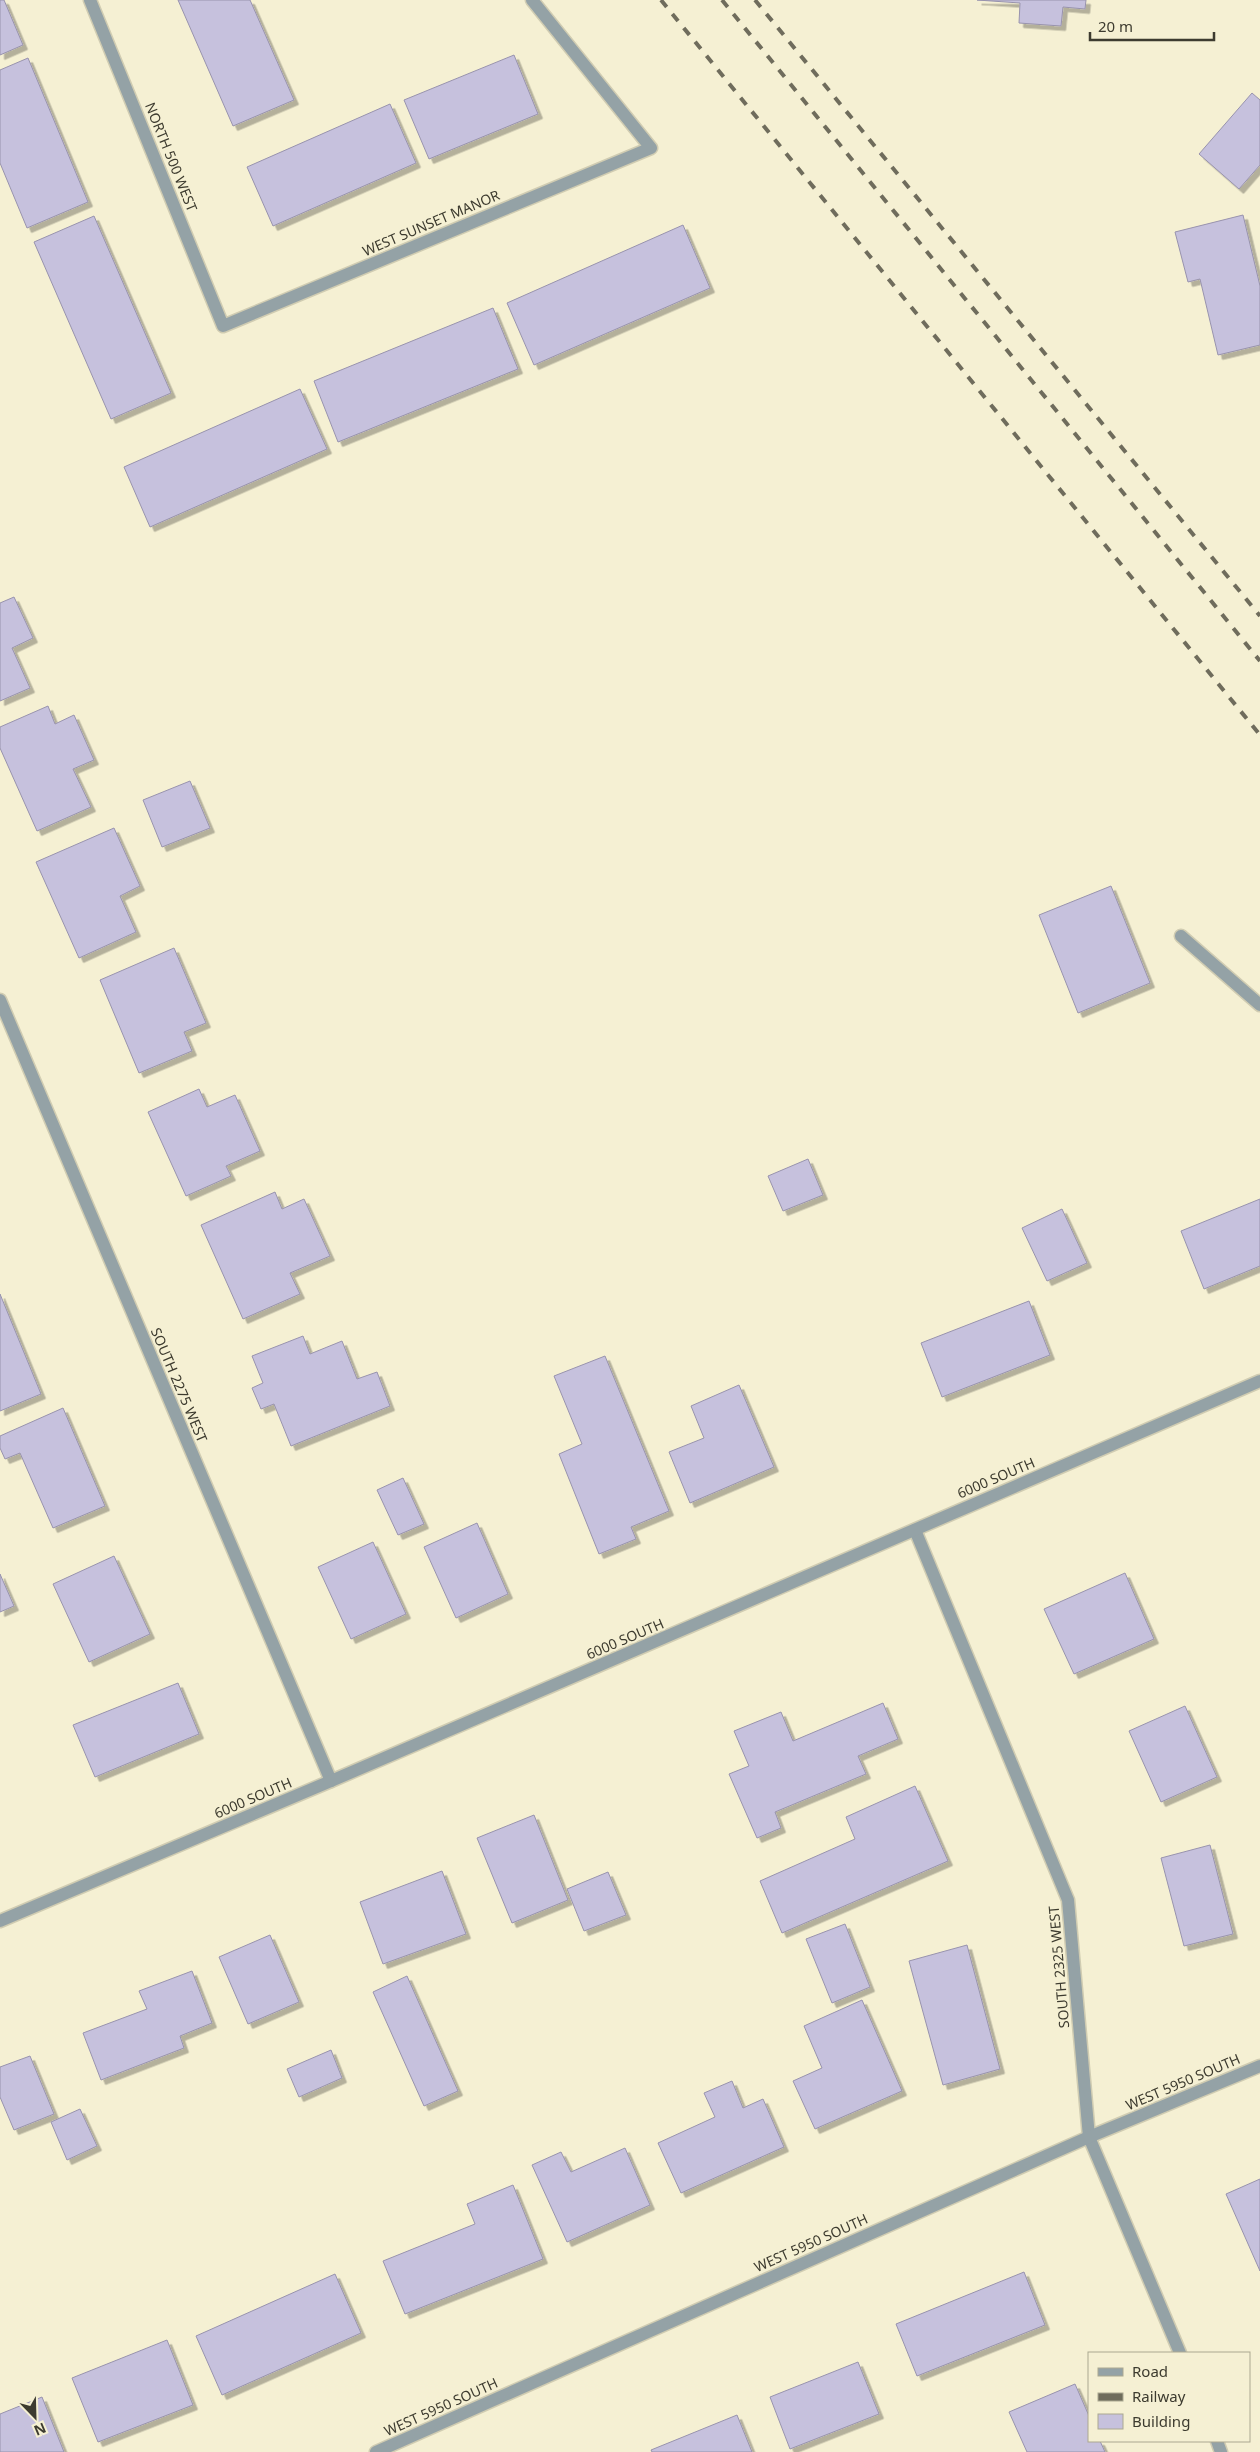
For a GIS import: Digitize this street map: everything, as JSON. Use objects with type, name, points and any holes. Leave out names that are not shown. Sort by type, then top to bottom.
[{"type":"street","name":"NORTH 500 WEST","points":[[90,0],[223,326]]},
{"type":"street","name":"WEST SUNSET MANOR","points":[[223,326],[651,148],[532,0]]},
{"type":"street","points":[[1181,936],[1260,1005]]},
{"type":"street","name":"SOUTH 2275 WEST","points":[[0,1000],[331,1781]]},
{"type":"street","name":"6000 SOUTH","points":[[0,1921],[331,1781],[1260,1381]]},
{"type":"street","name":"SOUTH 2325 WEST","points":[[915,1530],[1068,1900],[1089,2137],[1180,2352]]},
{"type":"street","name":"WEST 5950 SOUTH","points":[[376,2452],[1089,2137],[1260,2066]]},
{"type":"building","points":[[0,0],[4,0],[23,45],[0,55]]},
{"type":"building","points":[[178,0],[250,0],[294,100],[233,126]]},
{"type":"building","points":[[977,0],[1086,0],[1085,9],[1063,7],[1061,26],[1019,23],[1020,3]]},
{"type":"building","points":[[514,55],[538,114],[429,159],[404,100]]},
{"type":"building","points":[[28,58],[88,202],[27,228],[0,163],[0,70]]},
{"type":"building","points":[[1252,93],[1260,100],[1260,165],[1239,189],[1199,154]]},
{"type":"building","points":[[390,104],[416,163],[273,226],[247,167]]},
{"type":"building","points":[[1243,215],[1260,286],[1260,345],[1218,355],[1200,279],[1188,282],[1175,232]]},
{"type":"building","points":[[94,216],[171,393],[111,419],[34,242]]},
{"type":"building","points":[[683,225],[710,288],[534,365],[507,303]]},
{"type":"building","points":[[493,308],[518,369],[338,442],[314,381]]},
{"type":"building","points":[[300,389],[327,449],[150,527],[124,467]]},
{"type":"building","points":[[14,597],[33,638],[12,648],[30,688],[0,701],[0,603]]},
{"type":"building","points":[[48,706],[55,724],[74,715],[94,760],[73,769],[91,807],[37,831],[0,748],[0,727]]},
{"type":"building","points":[[190,781],[210,828],[162,847],[143,800]]},
{"type":"building","points":[[114,828],[140,886],[120,896],[136,932],[79,958],[36,862]]},
{"type":"building","points":[[1111,886],[1150,983],[1078,1013],[1039,915]]},
{"type":"building","points":[[174,948],[206,1023],[184,1032],[192,1051],[139,1073],[100,980]]},
{"type":"building","points":[[199,1089],[207,1107],[235,1095],[260,1151],[226,1166],[231,1176],[186,1196],[148,1112]]},
{"type":"building","points":[[808,1159],[823,1195],[783,1211],[768,1176]]},
{"type":"building","points":[[275,1192],[282,1209],[304,1199],[330,1256],[290,1273],[300,1294],[243,1319],[201,1225]]},
{"type":"building","points":[[1260,1199],[1260,1266],[1204,1289],[1181,1231]]},
{"type":"building","points":[[1062,1209],[1087,1263],[1047,1281],[1022,1228]]},
{"type":"building","points":[[0,1294],[41,1394],[0,1411]]},
{"type":"building","points":[[1029,1301],[1050,1355],[942,1397],[921,1343]]},
{"type":"building","points":[[303,1336],[310,1354],[342,1341],[357,1379],[377,1372],[390,1406],[291,1446],[274,1404],[261,1409],[252,1388],[263,1383],[252,1356]]},
{"type":"building","points":[[605,1356],[669,1511],[631,1527],[636,1539],[599,1554],[559,1454],[582,1444],[554,1376]]},
{"type":"building","points":[[739,1385],[774,1467],[690,1503],[669,1452],[704,1438],[691,1406]]},
{"type":"building","points":[[63,1408],[105,1506],[53,1528],[20,1453],[5,1459],[0,1448],[0,1436]]},
{"type":"building","points":[[403,1478],[424,1524],[398,1535],[377,1490]]},
{"type":"building","points":[[477,1523],[508,1594],[456,1618],[424,1547]]},
{"type":"building","points":[[373,1542],[406,1614],[351,1639],[318,1567]]},
{"type":"building","points":[[114,1556],[150,1634],[89,1662],[53,1584]]},
{"type":"building","points":[[1125,1573],[1154,1639],[1074,1674],[1044,1609]]},
{"type":"building","points":[[0,1574],[14,1606],[0,1612]]},
{"type":"building","points":[[178,1683],[199,1734],[95,1777],[73,1725]]},
{"type":"building","points":[[883,1703],[898,1739],[858,1756],[866,1774],[775,1812],[781,1828],[757,1838],[729,1774],[749,1766],[734,1731],[781,1712],[793,1741]]},
{"type":"building","points":[[1185,1706],[1217,1777],[1161,1802],[1129,1731]]},
{"type":"building","points":[[915,1786],[948,1861],[782,1933],[760,1881],[855,1839],[846,1817]]},
{"type":"building","points":[[534,1815],[568,1900],[512,1923],[477,1838]]},
{"type":"building","points":[[1210,1845],[1233,1934],[1184,1946],[1161,1858]]},
{"type":"building","points":[[442,1871],[466,1934],[383,1964],[360,1902]]},
{"type":"building","points":[[608,1872],[626,1915],[584,1931],[567,1889]]},
{"type":"building","points":[[845,1924],[870,1987],[832,2003],[806,1939]]},
{"type":"building","points":[[270,1935],[299,2002],[248,2024],[219,1957]]},
{"type":"building","points":[[967,1945],[1000,2069],[943,2085],[909,1961]]},
{"type":"building","points":[[192,1971],[212,2023],[180,2036],[184,2048],[101,2080],[83,2033],[147,2009],[139,1991]]},
{"type":"building","points":[[407,1976],[458,2091],[424,2106],[373,1992]]},
{"type":"building","points":[[862,2000],[902,2091],[815,2129],[793,2081],[822,2068],[804,2026]]},
{"type":"building","points":[[331,2050],[342,2078],[299,2097],[287,2069]]},
{"type":"building","points":[[30,2056],[54,2114],[14,2130],[0,2097],[0,2067]]},
{"type":"building","points":[[732,2081],[743,2108],[763,2099],[784,2147],[681,2193],[658,2143],[715,2117],[704,2093]]},
{"type":"building","points":[[80,2109],[97,2146],[67,2160],[51,2122]]},
{"type":"building","points":[[625,2148],[650,2205],[567,2242],[532,2165],[561,2152],[571,2172]]},
{"type":"building","points":[[1260,2179],[1260,2271],[1226,2194]]},
{"type":"building","points":[[513,2185],[543,2259],[405,2314],[383,2261],[475,2224],[467,2204]]},
{"type":"building","points":[[1024,2272],[1045,2325],[917,2376],[896,2324]]},
{"type":"building","points":[[335,2274],[361,2333],[222,2395],[196,2336]]},
{"type":"building","points":[[167,2340],[193,2405],[98,2442],[72,2378]]},
{"type":"building","points":[[858,2362],[879,2414],[790,2449],[770,2397]]},
{"type":"building","points":[[1075,2384],[1088,2414],[1088,2442],[1100,2442],[1105,2452],[1027,2452],[1009,2412]]},
{"type":"building","points":[[42,2397],[64,2452],[0,2452],[0,2414]]},
{"type":"building","points":[[737,2415],[752,2452],[652,2452],[651,2450]]},
{"type":"railway","points":[[661,0],[1260,735]]},
{"type":"railway","points":[[722,0],[1260,661]]},
{"type":"railway","points":[[755,0],[1260,616]]}]
